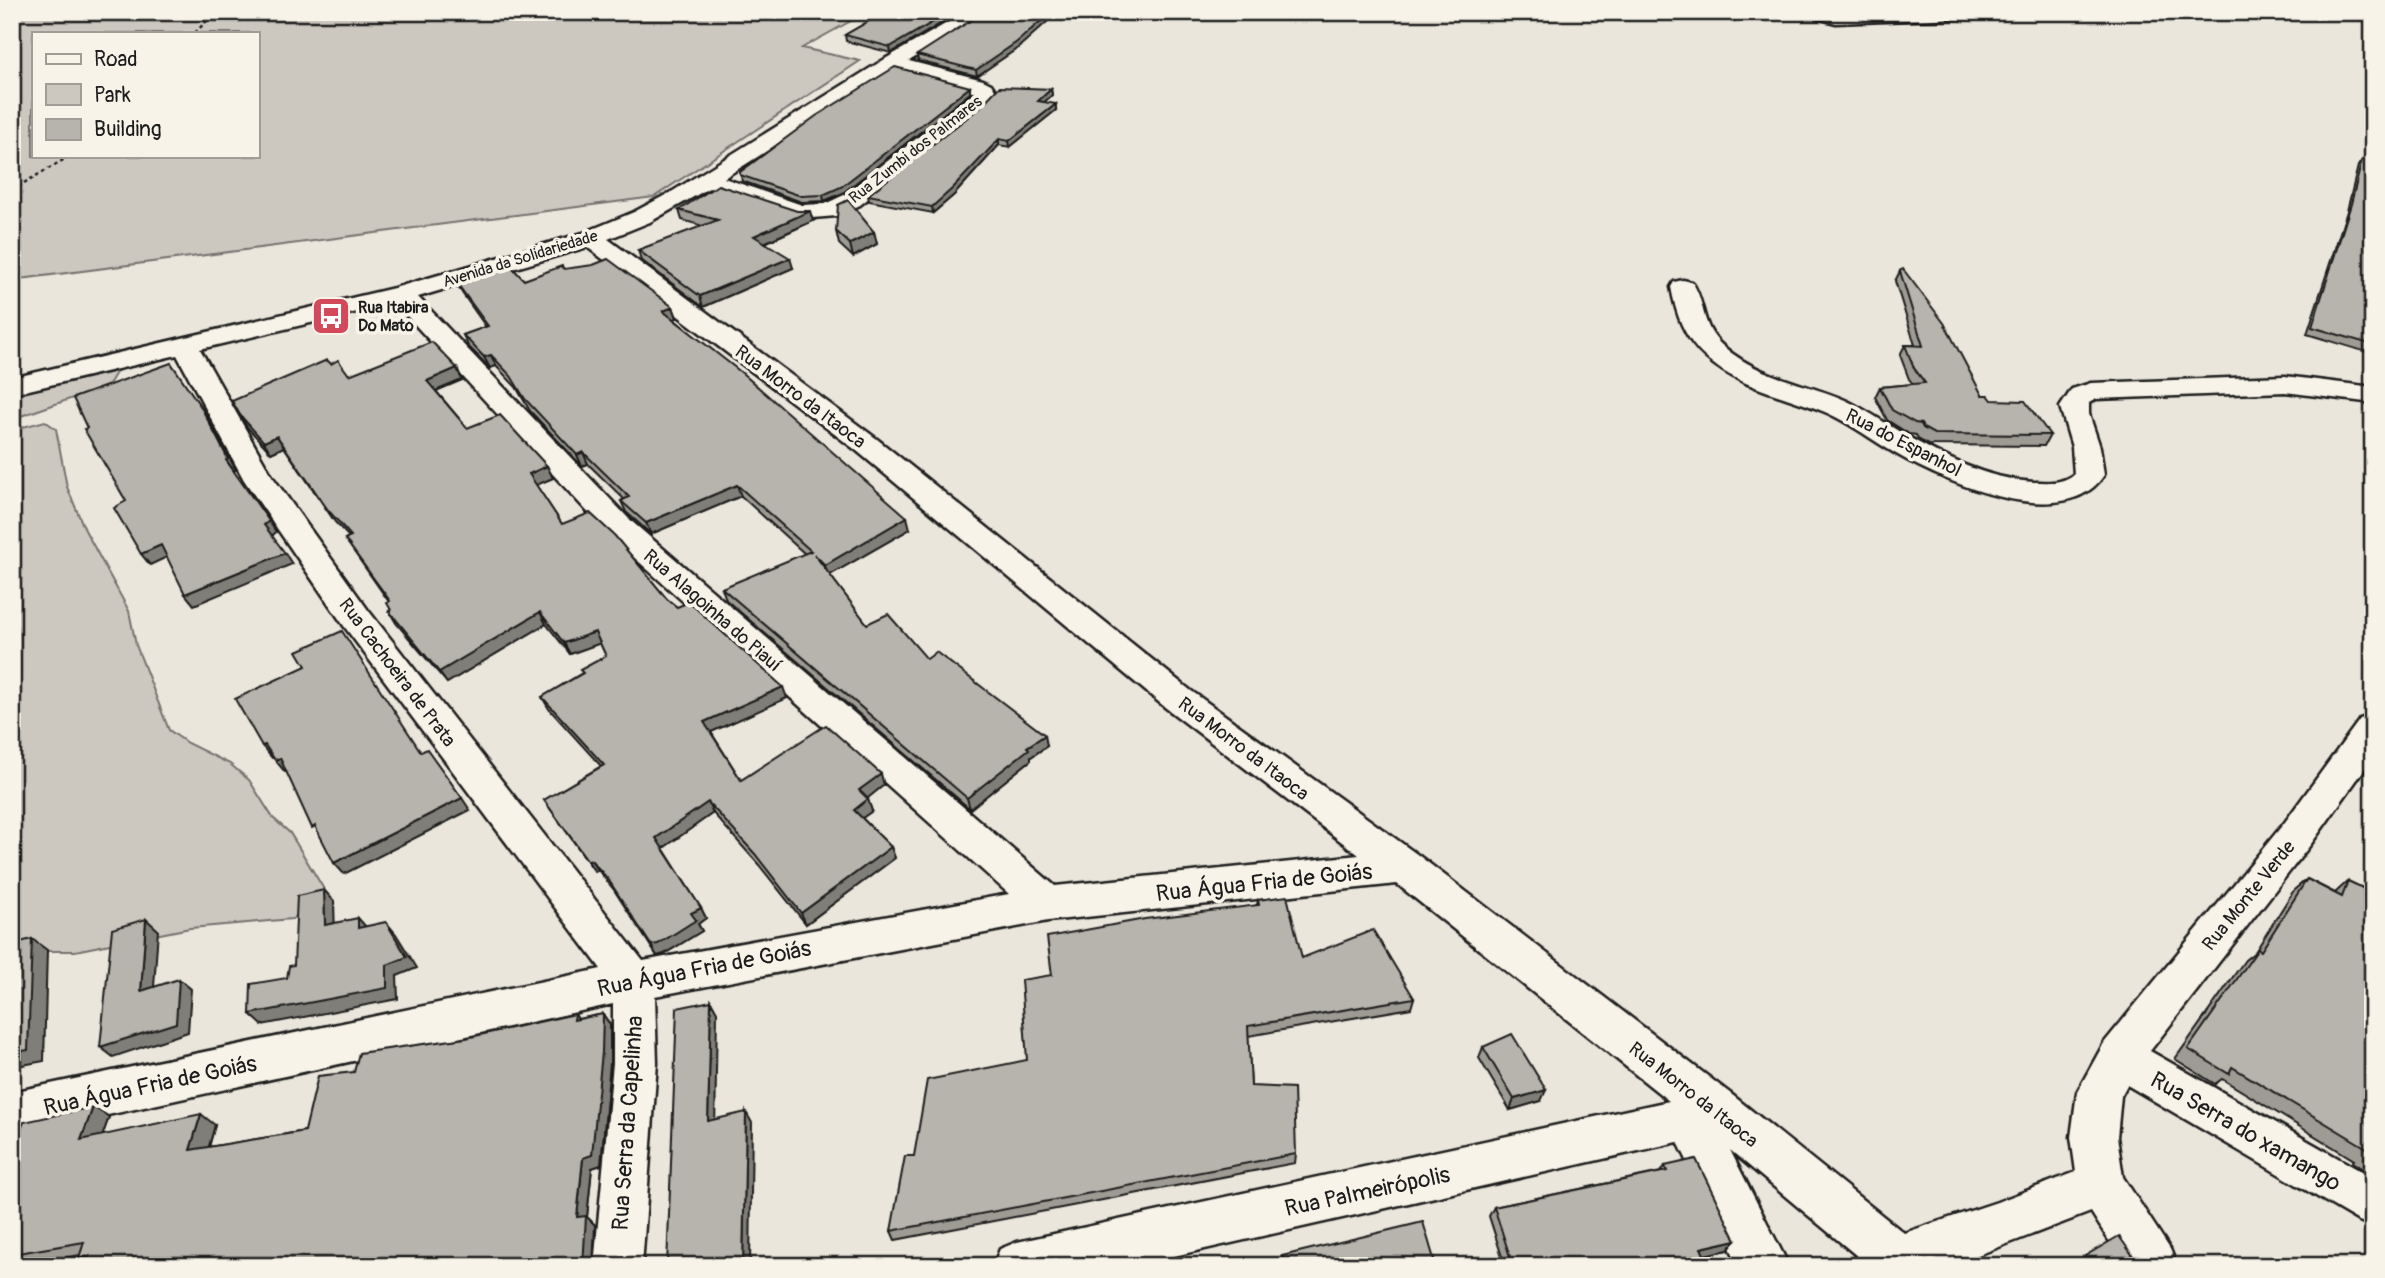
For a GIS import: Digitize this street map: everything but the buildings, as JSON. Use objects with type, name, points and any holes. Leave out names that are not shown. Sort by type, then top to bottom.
[{"type":"street","name":"Avenida da Solidariedade","points":[[12,386],[401,294],[591,238],[642,217],[707,180],[892,63],[980,12]]},
{"type":"street","points":[[1817,12],[1836,17],[1960,12]]},
{"type":"street","name":"Rua Zumbi dos Palmares","points":[[707,180],[800,212],[829,211],[852,200],[987,93],[976,84],[892,63]]},
{"type":"street","name":"Rua Morro da Itaoca","points":[[591,238],[867,445],[1178,699],[1404,867],[1702,1114],[1888,1262]]},
{"type":"street","name":"Rua do Espanhol","points":[[1682,286],[1691,324],[1725,361],[1750,378],[1784,392],[1835,406],[1944,467],[1992,484],[2030,492],[2059,492],[2079,486],[2089,475],[2086,447],[2073,409],[2074,401],[2081,394],[2091,391],[2285,384],[2373,395]]},
{"type":"street","name":"Rua Alagoinha do Piauí","points":[[401,294],[619,527],[1048,904]]},
{"type":"street","name":"Rua Cachoeira de Prata","points":[[184,346],[260,480],[356,618],[634,981]]},
{"type":"street","name":"Rua Monte Verde","points":[[2101,1185],[2094,1137],[2099,1092],[2119,1058],[2298,833],[2373,729]]},
{"type":"street","name":"Rua Água Fria de Goiás","points":[[12,1114],[634,981],[1048,904],[1404,867]]},
{"type":"street","name":"Rua Serra da Capelinha","points":[[618,1266],[635,1063],[634,981]]},
{"type":"street","name":"Rua Serra do xamango","points":[[2119,1058],[2373,1203]]},
{"type":"street","points":[[1702,1114],[1765,1266]]},
{"type":"street","name":"Rua Palmeirópolis","points":[[1017,1266],[1355,1194],[1702,1114]]},
{"type":"street","points":[[1888,1262],[1997,1226],[2101,1185],[2153,1266]]},
{"type":"path","points":[[195,32],[215,12]]},
{"type":"path","points":[[12,190],[67,158]]},
{"type":"green space","points":[[12,12],[867,12],[802,48],[860,61],[654,197],[12,280]]},
{"type":"green space","points":[[117,371],[108,386],[12,419],[12,395]]},
{"type":"green space","points":[[45,421],[56,429],[67,487],[85,530],[129,611],[136,645],[169,730],[187,743],[230,764],[249,780],[273,818],[290,833],[328,896],[292,919],[190,928],[75,951],[37,951],[12,938],[12,430]]},
{"type":"place","name":"Rua Itabira Do Mato","points":[[331,316]]}]
